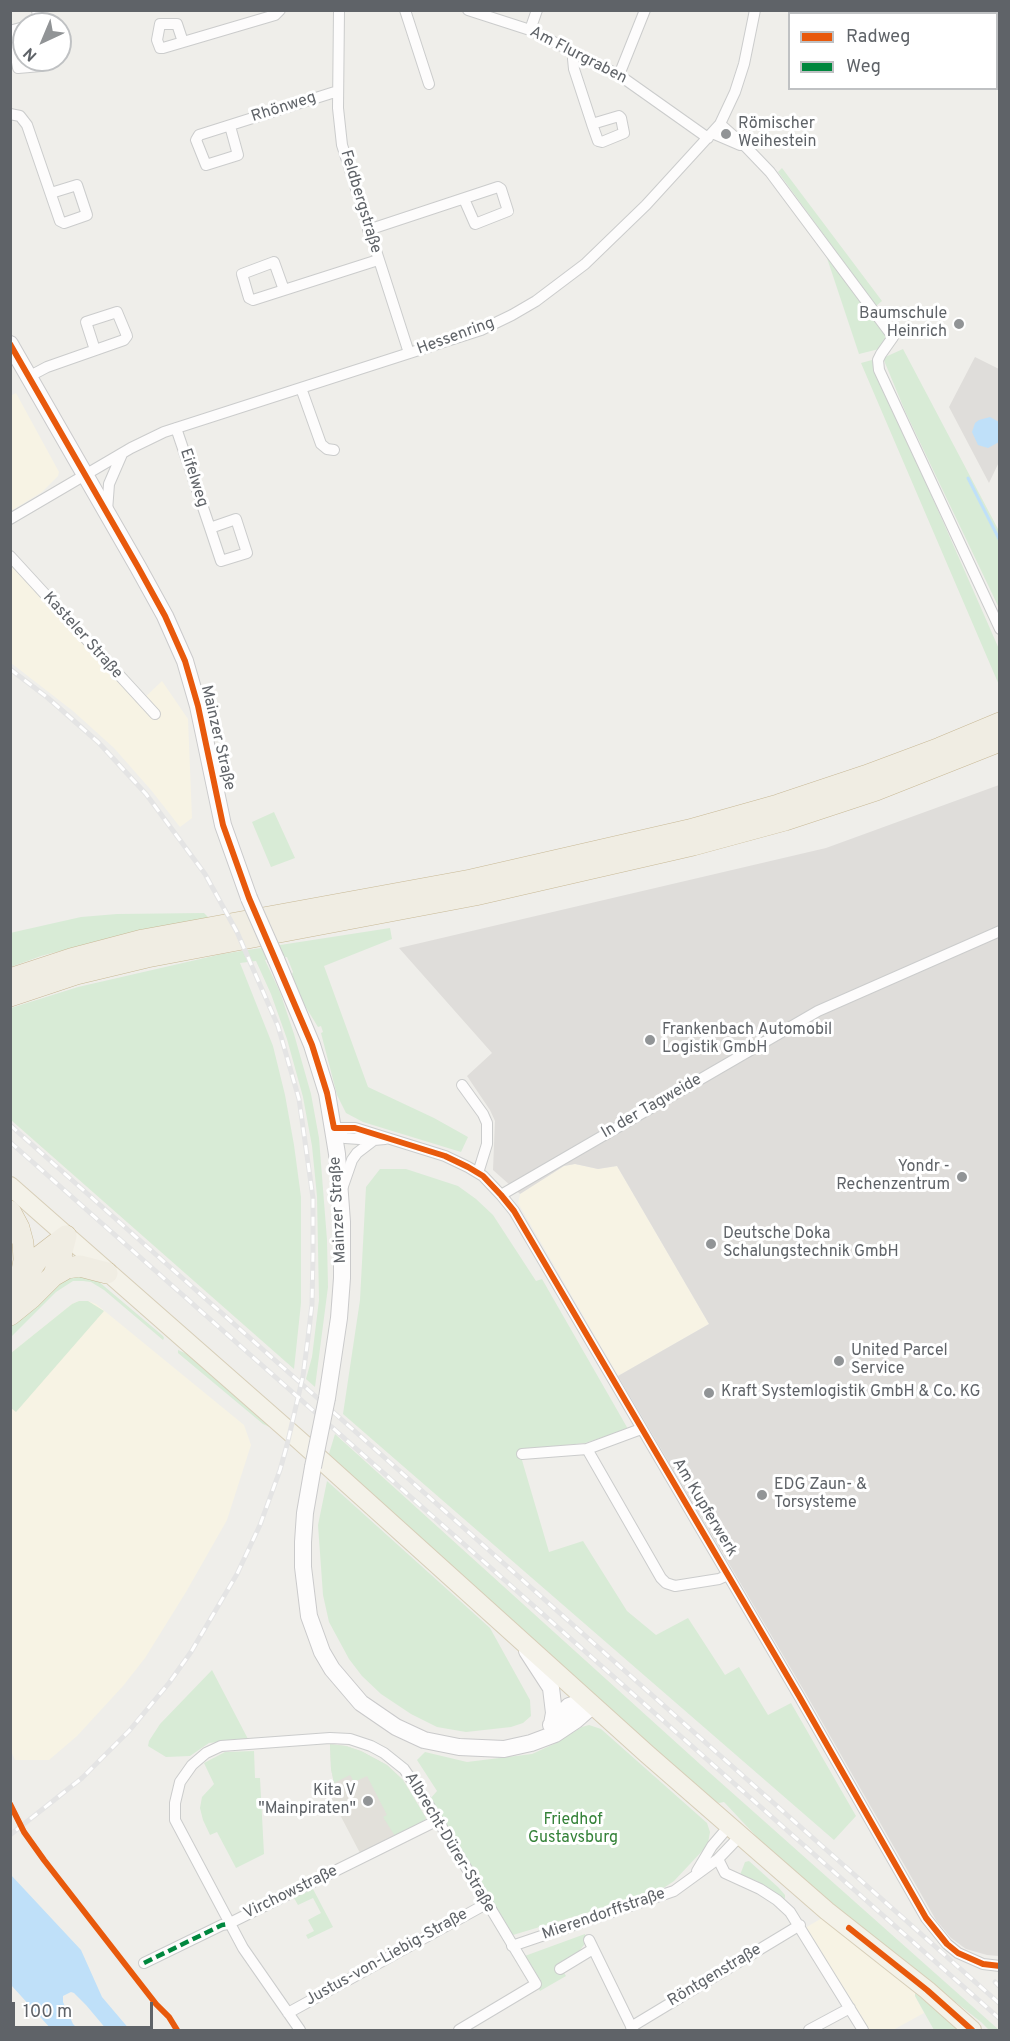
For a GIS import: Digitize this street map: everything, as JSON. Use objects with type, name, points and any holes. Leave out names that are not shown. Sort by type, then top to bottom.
[{"type":"highway","points":[[10,979],[71,959],[143,940],[471,880],[689,830],[778,805],[865,776],[999,723]]},
{"type":"highway","points":[[10,996],[76,974],[129,961],[475,896],[693,846],[830,805],[921,773],[999,741]]},
{"type":"highway","points":[[10,1211],[19,1228],[23,1243],[24,1260],[20,1285]]},
{"type":"highway","points":[[53,1276],[66,1236]]},
{"type":"highway","points":[[10,1304],[40,1256],[66,1236]]},
{"type":"highway","points":[[10,1315],[53,1276],[67,1268],[80,1266],[107,1273]]},
{"type":"main road","name":"Mainzer Straße","points":[[10,344],[165,616],[185,661],[198,706],[223,825],[249,898],[312,1045],[327,1093],[334,1128],[341,1193],[342,1278],[339,1318],[327,1398],[305,1513],[303,1568],[306,1597],[314,1633],[332,1669],[361,1703],[396,1727],[420,1738],[459,1747],[504,1749],[531,1743],[553,1729]]},
{"type":"main road","points":[[10,1186],[299,1440],[593,1705],[827,1911],[927,1990],[972,2031]]},
{"type":"main road","points":[[518,1638],[551,1688],[553,1729],[576,1720],[593,1705]]},
{"type":"street","points":[[183,42],[275,15],[280,10]]},
{"type":"street","name":"Feldbergstraße","points":[[339,10],[338,91],[342,145],[409,353]]},
{"type":"street","points":[[405,10],[429,84]]},
{"type":"street","name":"Am Flurgraben","points":[[468,10],[530,30],[620,75],[710,136],[747,148]]},
{"type":"street","points":[[530,30],[537,10]]},
{"type":"street","points":[[620,75],[645,10]]},
{"type":"street","name":"Hessenring","points":[[85,476],[164,432],[481,330],[536,301],[585,264],[646,205],[720,124],[735,92],[744,64],[755,10]]},
{"type":"street","points":[[574,52],[574,69],[592,124]]},
{"type":"street","name":"Rhönweg","points":[[230,126],[338,91]]},
{"type":"street","points":[[10,114],[20,116],[27,124],[51,193]]},
{"type":"street","points":[[720,124],[770,172],[893,338],[880,354],[879,370],[999,629]]},
{"type":"street","points":[[368,230],[464,199]]},
{"type":"street","points":[[284,290],[378,260]]},
{"type":"street","points":[[30,376],[95,350]]},
{"type":"street","points":[[301,388],[318,439],[325,448],[334,450]]},
{"type":"street","name":"Eifelweg","points":[[176,428],[210,528]]},
{"type":"street","points":[[107,513],[109,484],[122,454]]},
{"type":"street","points":[[10,519],[85,476]]},
{"type":"street","name":"Kasteler Straße","points":[[10,556],[154,714]]},
{"type":"street","name":"In der Tagweide","points":[[501,1195],[818,1011],[999,931]]},
{"type":"street","points":[[462,1085],[487,1123],[487,1143],[478,1173]]},
{"type":"street","name":"Am Kupferwerk","points":[[334,1128],[345,1138],[388,1139]]},
{"type":"street","name":"Am Kupferwerk","points":[[334,1128],[356,1128],[431,1151],[468,1167],[478,1173],[514,1211],[926,1918],[947,1944],[958,1953],[983,1964],[999,1966]]},
{"type":"street","points":[[341,1193],[352,1160],[374,1140]]},
{"type":"street","points":[[522,1454],[587,1449],[641,1429]]},
{"type":"street","points":[[587,1449],[666,1583],[675,1586],[719,1579],[728,1575]]},
{"type":"street","name":"Albrecht-Dürer-Straße","points":[[300,2031],[228,1924],[175,1820],[175,1803],[180,1782],[187,1770],[206,1753],[220,1746],[330,1738],[350,1739],[384,1753],[402,1766],[438,1821],[536,1984],[459,2031]]},
{"type":"street","name":"Virchowstraße","points":[[144,1963],[438,1821]]},
{"type":"street","points":[[693,1879],[712,1846],[736,1830]]},
{"type":"street","name":"Mierendorffstraße","points":[[512,1946],[674,1891],[718,1859],[736,1830]]},
{"type":"street","points":[[718,1859],[725,1873],[760,1888],[790,1912],[863,2031]]},
{"type":"street","name":"Justus-von-Liebig-Straße","points":[[288,2013],[486,1904]]},
{"type":"street","name":"Röntgenstraße","points":[[632,2029],[800,1925]]},
{"type":"street","points":[[560,1969],[591,1945],[632,2029]]},
{"type":"street","points":[[809,2031],[850,2008]]},
{"type":"shaded area","points":[[975,357],[999,369],[999,462],[989,483],[949,407]]},
{"type":"shaded area","points":[[16,393],[59,472],[58,476],[42,492],[11,511],[10,396]]},
{"type":"shaded area","points":[[10,563],[140,702],[162,681],[188,719],[192,818],[180,827],[114,748],[73,711],[11,663]]},
{"type":"shaded area","points":[[999,785],[999,1956],[966,1949],[951,1938],[936,1920],[806,1694],[618,1376],[709,1324],[617,1166],[598,1169],[575,1164],[564,1166],[520,1194],[493,1170],[495,1121],[467,1076],[492,1053],[399,948],[826,848]]},
{"type":"shaded area","points":[[575,1164],[598,1169],[617,1166],[709,1324],[618,1376],[518,1203],[520,1194],[564,1166]]},
{"type":"shaded area","points":[[79,1301],[96,1304],[244,1425],[251,1445],[227,1520],[145,1658],[123,1686],[77,1736],[49,1760],[15,1760],[11,1751],[11,1353],[72,1304]]},
{"type":"shaded area","points":[[330,1744],[361,1751],[387,1765],[403,1780],[426,1818],[425,1820],[360,1853],[326,1788],[334,1783]]},
{"type":"shaded area","points":[[822,1918],[915,1993],[924,2013],[893,2030],[868,2030],[805,1928]]},
{"type":"green space","points":[[782,168],[882,301],[876,306],[778,172]]},
{"type":"green space","points":[[825,252],[887,337],[879,349],[859,354]]},
{"type":"green space","points":[[903,349],[999,531],[999,608],[905,411],[883,358]]},
{"type":"green space","points":[[872,360],[999,649],[999,685],[861,363]]},
{"type":"green space","points":[[274,812],[295,858],[271,867],[252,822]]},
{"type":"green space","points":[[204,913],[209,918],[110,938],[41,956],[11,967],[10,933],[81,917],[117,914]]},
{"type":"green space","points":[[390,928],[392,939],[324,966],[368,1087],[468,1137],[461,1152],[363,1122],[346,1113],[337,1095],[321,1026],[318,1027],[299,996],[287,957],[265,960],[280,992],[294,1034],[311,1094],[319,1138],[327,1240],[328,1287],[315,1387],[306,1379],[312,1357],[319,1300],[317,1196],[312,1146],[303,1097],[287,1039],[256,961],[240,963],[273,1046],[285,1095],[301,1197],[301,1303],[294,1369],[11,1120],[11,1008],[78,987],[222,954]]},
{"type":"green space","points":[[380,1169],[406,1169],[458,1186],[493,1215],[536,1281],[542,1279],[628,1429],[585,1443],[519,1450],[549,1552],[583,1541],[627,1611],[656,1635],[688,1618],[725,1675],[739,1667],[768,1715],[791,1703],[856,1816],[834,1840],[343,1414],[360,1300],[366,1187]]},
{"type":"green space","points":[[77,1274],[98,1281],[163,1336],[163,1340],[104,1290],[91,1282],[83,1281],[73,1281],[56,1292],[11,1337],[11,1325],[50,1287]]},
{"type":"green space","points":[[88,1301],[104,1311],[16,1412],[11,1408],[11,1353],[72,1304]]},
{"type":"green space","points":[[178,1350],[187,1354],[276,1430],[263,1424],[178,1353]]},
{"type":"green space","points":[[335,1434],[701,1765],[999,2030],[989,2030],[843,1914],[770,1851],[724,1802],[719,1803],[703,1794],[328,1457]]},
{"type":"green space","points":[[327,1481],[490,1628],[530,1700],[531,1716],[523,1723],[511,1727],[466,1732],[437,1727],[411,1714],[381,1694],[362,1676],[349,1659],[329,1622],[323,1595],[318,1525]]},
{"type":"green space","points":[[212,1670],[248,1739],[209,1743],[190,1756],[166,1757],[148,1746],[160,1724]]},
{"type":"green space","name":"Friedhof Gustavsburg","points":[[589,1725],[601,1729],[707,1823],[710,1832],[708,1843],[674,1881],[659,1891],[513,1935],[430,1799],[437,1791],[417,1760],[425,1752],[467,1762],[532,1754]]},
{"type":"green space","points":[[330,1744],[361,1751],[387,1765],[403,1780],[426,1818],[425,1820],[395,1836],[383,1817],[387,1815],[367,1776],[354,1782],[350,1775],[334,1783]]},
{"type":"green space","points":[[254,1751],[255,1778],[260,1778],[264,1854],[236,1868],[217,1832],[210,1835],[203,1820],[200,1808],[202,1797],[214,1784],[204,1763],[225,1752]]},
{"type":"green space","points":[[749,1861],[778,1887],[785,1895],[785,1899],[757,1881],[740,1875],[745,1862]]},
{"type":"green space","points":[[313,1889],[333,1927],[308,1939],[306,1935],[314,1931],[308,1920],[321,1913],[313,1898],[298,1905],[294,1898]]},
{"type":"green space","points":[[585,1934],[587,1941],[577,1954],[560,1966],[566,1976],[540,1991],[522,1957]]},
{"type":"green space","points":[[915,1993],[954,2025],[959,2030],[934,2030]]},
{"type":"water","points":[[990,417],[999,422],[999,442],[988,448],[978,445],[972,432],[975,423]]},
{"type":"water","points":[[11,1875],[81,1950],[102,1997],[130,2030],[107,2030],[86,2005],[71,1992],[63,1996],[63,2002],[73,2024],[79,2030],[52,2030],[11,1985]]},
{"type":"waterway","points":[[968,478],[1000,541]]},
{"type":"railway","points":[[10,669],[48,698],[98,742],[146,794],[205,874],[237,932],[278,1026],[299,1099],[313,1198],[312,1304],[303,1376],[280,1470],[260,1525],[237,1574],[191,1652],[169,1683],[129,1731],[82,1778],[10,1835]]},
{"type":"railway","points":[[10,1125],[1000,2004]]},
{"type":"railway","points":[[10,1142],[1000,2019]]},
{"type":"railway","points":[[995,1982],[1000,1987]]},
{"type":"marked path","points":[[144,1963],[228,1924]]},
{"type":"cycle path","points":[[10,344],[138,567],[165,616],[185,661],[198,706],[223,825],[249,898],[312,1045],[327,1093],[334,1128],[355,1128],[445,1156],[483,1176],[514,1211],[799,1696],[926,1918],[947,1944],[958,1953],[983,1964],[1000,1966]]},
{"type":"cycle path","points":[[10,1804],[24,1832],[44,1860],[177,2030]]},
{"type":"cycle path","points":[[849,1928],[927,1990],[972,2030]]},
{"type":"place","name":"Römischer Weihestein","points":[[726,134]]},
{"type":"place","name":"Baumschule Heinrich","points":[[959,324]]},
{"type":"place","name":"Frankenbach Automobil Logistik GmbH","points":[[650,1040]]},
{"type":"place","name":"Yondr - Rechenzentrum","points":[[962,1177]]},
{"type":"place","name":"Deutsche Doka Schalungstechnik GmbH","points":[[711,1244]]},
{"type":"place","name":"United Parcel Service","points":[[839,1361]]},
{"type":"place","name":"Kraft Systemlogistik GmbH & Co. KG","points":[[709,1393]]},
{"type":"place","name":"EDG Zaun- & Torsysteme","points":[[762,1495]]},
{"type":"place","name":"Kita V \"Mainpiraten\"","points":[[368,1801]]}]
